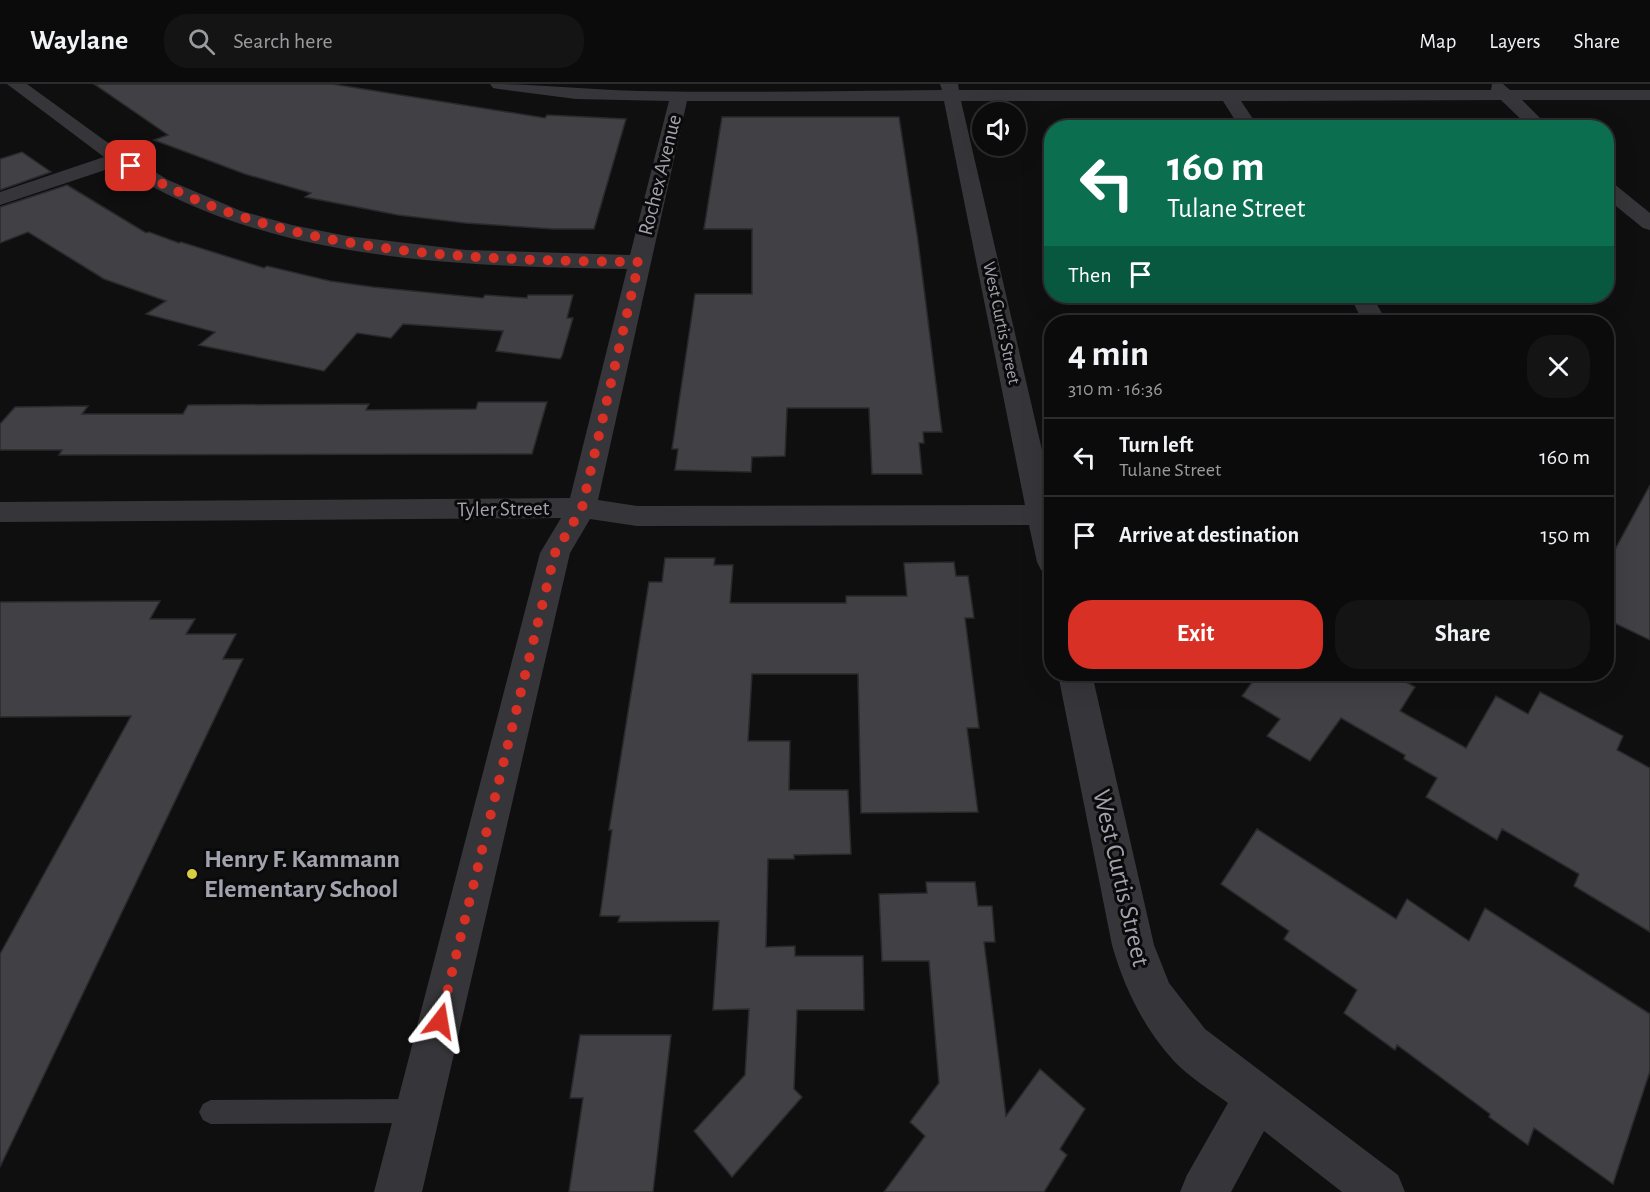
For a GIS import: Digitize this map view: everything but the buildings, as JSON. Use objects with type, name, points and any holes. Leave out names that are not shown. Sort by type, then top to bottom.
[{"type":"street","points":[[16,84],[119,159],[163,185],[207,205],[275,226],[351,242],[455,255],[639,262]]},
{"type":"street","points":[[499,84],[576,94],[679,96],[951,90],[1228,96],[1500,90],[1650,95]]},
{"type":"street","name":"West Curtis Street","points":[[951,90],[1044,506]]},
{"type":"street","points":[[1500,90],[1532,120]]},
{"type":"street","name":"Rochex Avenue","points":[[398,1192],[555,553],[582,508],[679,96]]},
{"type":"street","points":[[1228,96],[1244,120]]},
{"type":"street","points":[[0,199],[119,159]]},
{"type":"street","points":[[1614,194],[1650,224]]},
{"type":"street","name":"Tyler Street","points":[[0,512],[582,508],[638,516],[1044,515]]},
{"type":"street","name":"West Curtis Street","points":[[1077,681],[1133,945],[1141,972],[1154,998],[1189,1045],[1381,1192]]},
{"type":"street","points":[[1204,1192],[1257,1097]]},
{"type":"lane","points":[[211,1112],[418,1111]]},
{"type":"place","name":"Henry F. Kammann Elementary School","points":[[192,874]]},
{"type":"route","points":[[131,166],[163,185],[207,205],[275,226],[351,242],[455,255],[639,262],[582,508],[555,553],[440,1021]]}]
